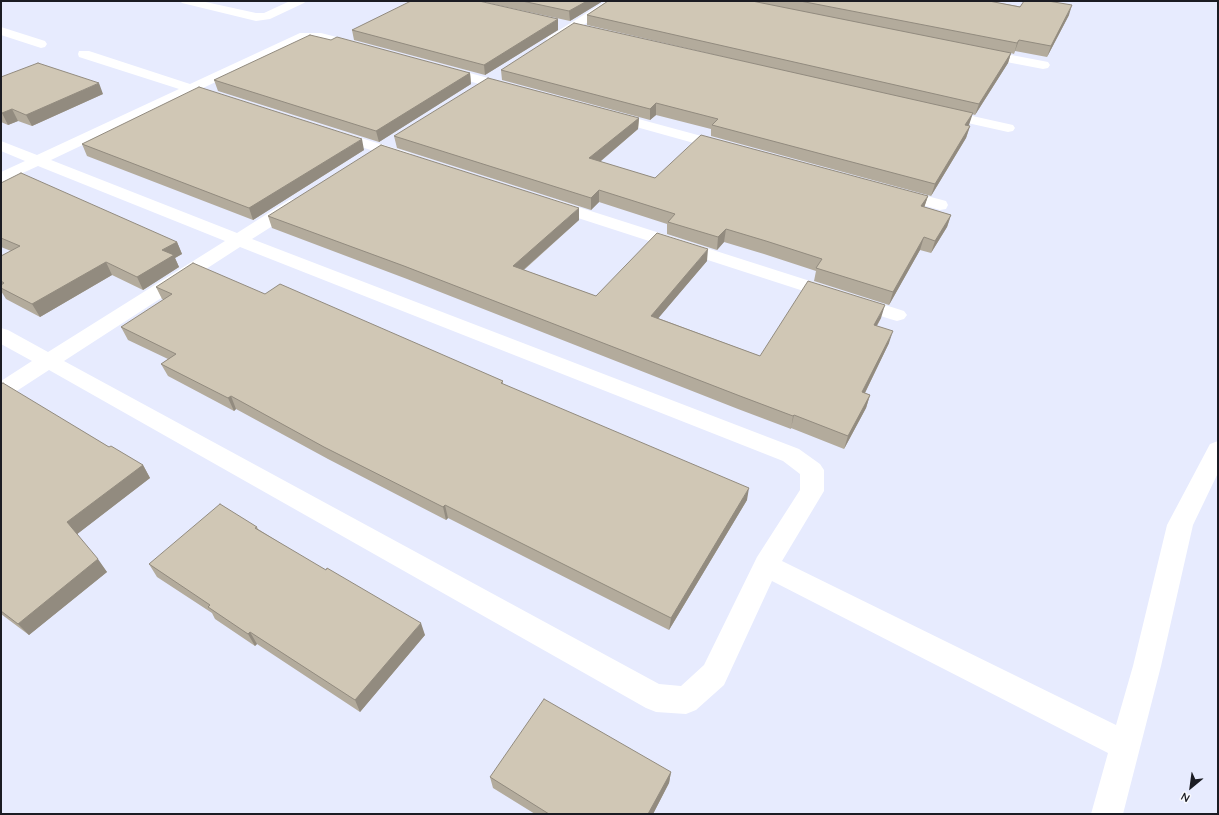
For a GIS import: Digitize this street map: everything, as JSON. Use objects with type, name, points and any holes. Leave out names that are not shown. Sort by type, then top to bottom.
[{"type":"street","points":[[186,1],[256,17],[266,16],[300,1]]},
{"type":"street","points":[[539,48],[614,1]]},
{"type":"street","points":[[1,32],[41,44]]},
{"type":"street","points":[[1,178],[300,37],[321,37],[374,51]]},
{"type":"street","points":[[966,50],[1043,65]]},
{"type":"street","points":[[84,54],[214,96]]},
{"type":"street","points":[[426,65],[525,92]]},
{"type":"street","points":[[467,94],[506,69]]},
{"type":"street","points":[[930,110],[1008,128]]},
{"type":"street","points":[[594,111],[740,151]]},
{"type":"street","points":[[321,130],[419,161]]},
{"type":"street","points":[[362,161],[401,136]]},
{"type":"street","points":[[1,146],[238,240],[791,455],[812,470],[812,491],[766,566],[714,675],[686,700],[656,698],[1,335]]},
{"type":"street","points":[[886,190],[940,205]]},
{"type":"street","points":[[1,391],[310,195]]},
{"type":"street","points":[[533,198],[898,315]]},
{"type":"street","points":[[1108,814],[1147,666],[1180,525],[1218,450]]},
{"type":"street","points":[[766,566],[1126,746]]},
{"type":"building","points":[[411,1],[479,1],[558,19],[484,65],[352,30]]},
{"type":"building","points":[[522,1],[587,1],[569,11]]},
{"type":"building","points":[[608,1],[752,1],[1011,53],[979,104],[587,15]]},
{"type":"building","points":[[800,1],[989,1],[1020,7],[1024,1],[1048,1],[1072,5],[1051,46],[1019,40],[1017,43]]},
{"type":"building","points":[[574,23],[973,113],[965,125],[970,126],[935,184],[712,125],[718,119],[656,103],[650,109],[501,70]]},
{"type":"building","points":[[310,35],[331,40],[337,37],[470,73],[376,131],[214,80]]},
{"type":"building","points":[[38,63],[99,83],[26,115],[12,109],[1,113],[1,77]]},
{"type":"building","points":[[488,78],[639,118],[589,158],[655,178],[701,135],[928,196],[921,206],[951,215],[935,241],[924,237],[893,292],[816,268],[822,259],[766,241],[726,229],[718,237],[668,222],[675,214],[599,190],[591,198],[394,136]]},
{"type":"building","points":[[199,87],[362,139],[249,208],[82,144]]},
{"type":"building","points":[[381,145],[579,208],[513,266],[596,296],[657,233],[708,249],[651,316],[760,356],[808,281],[885,305],[874,325],[893,331],[862,392],[870,395],[848,436],[740,396],[404,266],[268,216]]},
{"type":"building","points":[[21,173],[177,242],[162,250],[174,255],[137,277],[106,262],[32,304],[1,288],[1,285],[4,283],[1,281],[1,256],[20,246],[1,238],[1,183]]},
{"type":"building","points":[[193,263],[265,294],[280,284],[503,381],[501,383],[749,488],[671,618],[445,505],[443,507],[324,447],[231,396],[228,398],[161,364],[176,354],[121,327],[172,294],[156,287]]},
{"type":"building","points":[[3,383],[109,447],[111,446],[143,465],[67,522],[98,559],[18,624],[1,611],[1,384]]},
{"type":"building","points":[[220,504],[257,527],[255,528],[421,623],[355,700],[250,632],[248,634],[208,607],[210,605],[149,564]]},
{"type":"building","points":[[544,699],[671,772],[648,814],[549,814],[490,777]]}]
